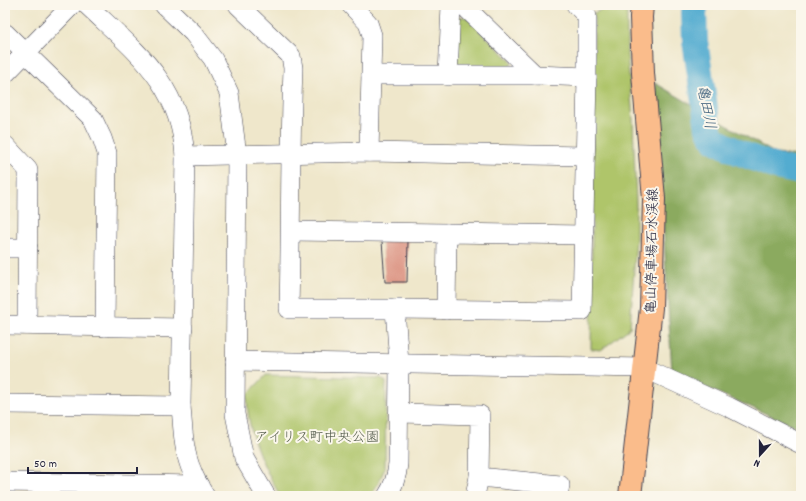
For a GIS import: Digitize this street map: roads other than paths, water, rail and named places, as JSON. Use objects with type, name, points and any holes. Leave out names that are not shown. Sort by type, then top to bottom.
[{"type":"main road","name":"亀山停車場石水渓線","points":[[630,496],[651,308],[654,199],[643,73],[642,5]]},
{"type":"street","points":[[5,74],[72,5]]},
{"type":"street","points":[[5,482],[58,490],[202,490],[192,471],[187,457],[184,443],[181,406],[185,156],[178,117],[166,88],[153,70],[87,5]]},
{"type":"street","points":[[164,5],[193,33],[213,59],[229,93],[237,155],[235,414],[244,458],[266,496]]},
{"type":"street","points":[[238,5],[290,56],[293,68],[290,153],[291,231],[289,309],[582,311],[587,16],[576,5]]},
{"type":"street","points":[[351,5],[368,23],[372,35],[369,152]]},
{"type":"street","points":[[448,76],[451,5]]},
{"type":"street","points":[[463,5],[535,75]]},
{"type":"street","points":[[5,33],[93,119],[102,138],[107,153],[105,326]]},
{"type":"street","points":[[371,75],[535,75],[587,77]]},
{"type":"street","points":[[5,145],[28,170],[27,325]]},
{"type":"street","points":[[185,156],[369,152],[585,156]]},
{"type":"street","points":[[291,231],[584,235]]},
{"type":"street","points":[[446,310],[447,233]]},
{"type":"street","points":[[5,248],[28,248]]},
{"type":"street","points":[[387,496],[397,474],[399,363],[395,309]]},
{"type":"street","points":[[5,325],[183,328]]},
{"type":"street","points":[[235,361],[644,368],[729,407],[801,444]]},
{"type":"street","points":[[5,404],[181,406]]},
{"type":"street","points":[[399,413],[480,415],[479,476],[475,496]]},
{"type":"street","points":[[479,476],[560,485],[558,496]]},
{"type":"waterway","name":"亀田川","points":[[696,5],[694,12],[695,41],[708,128],[711,135],[716,141],[740,153],[776,167],[801,172]]},
{"type":"park label","name":"アイリス町中央公園","points":[[317,436]]}]
